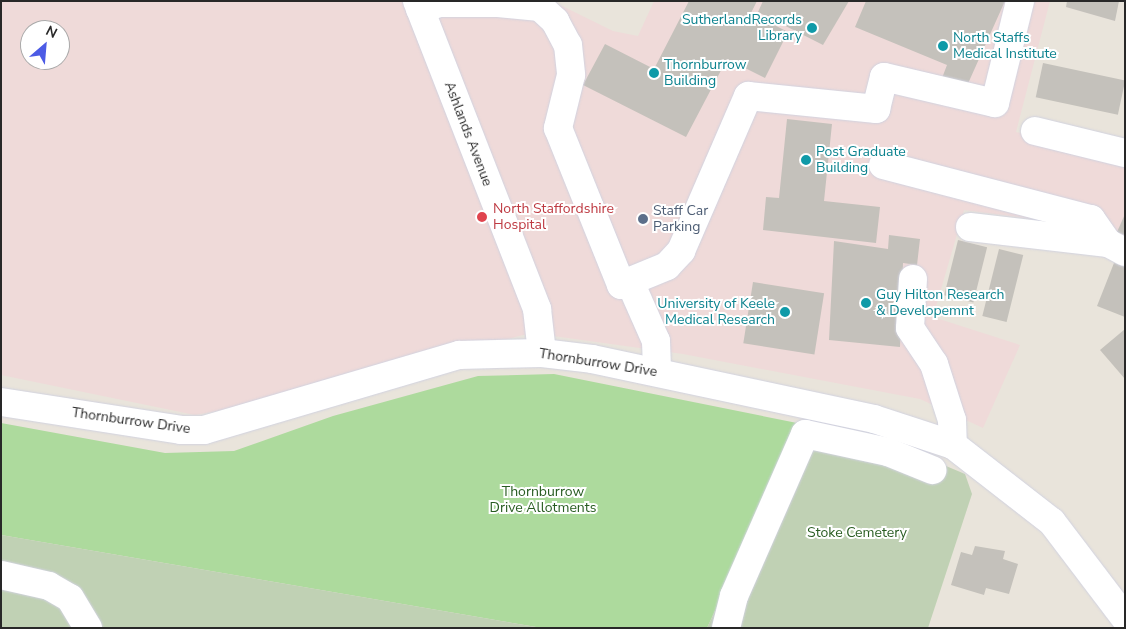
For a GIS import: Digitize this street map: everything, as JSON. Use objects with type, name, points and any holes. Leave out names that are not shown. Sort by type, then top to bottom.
[{"type":"street","points":[[418,5],[498,3],[540,7],[555,21],[568,45],[571,75],[558,128],[621,285],[667,266],[681,251],[748,96],[876,109],[884,76],[995,103],[1020,1]]},
{"type":"street","name":"Ashlands Avenue","points":[[418,5],[537,310],[542,353]]},
{"type":"street","points":[[1035,131],[1125,153]]},
{"type":"street","points":[[883,165],[1091,219],[1117,248]]},
{"type":"street","points":[[970,227],[1117,248]]},
{"type":"street","points":[[914,279],[910,328],[934,364],[952,420],[953,445]]},
{"type":"street","points":[[630,282],[656,341],[657,372]]},
{"type":"street","name":"Thornburrow Drive","points":[[1,402],[181,430],[204,430],[459,355],[542,353],[657,372],[874,419],[953,445],[1052,522],[1125,618]]},
{"type":"street","points":[[726,628],[734,596],[805,434],[888,452],[932,470]]},
{"type":"street","points":[[1,575],[49,586],[70,598],[88,628]]},
{"type":"shaded area","name":"North Staffordshire Hospital","points":[[1,1],[552,1],[613,31],[638,36],[654,1],[1050,1],[1016,132],[1125,157],[1125,245],[1073,224],[964,210],[933,317],[1020,345],[983,428],[920,399],[683,354],[553,336],[523,335],[271,401],[195,415],[1,375]]},
{"type":"green space","name":"Thornburrow Drive Allotments","points":[[554,374],[802,424],[707,628],[542,628],[1,535],[1,423],[165,453],[234,451],[333,416],[478,376]]},
{"type":"green space","name":"Stoke Cemetery","points":[[802,424],[896,445],[965,474],[972,494],[928,628],[707,628]]},
{"type":"green space","points":[[1,535],[542,628],[1,628]]},
{"type":"building","name":"Thornburrow Building","points":[[689,1],[757,1],[751,13],[788,32],[765,78],[727,59],[686,137],[583,85],[605,44],[654,69]]},
{"type":"building","name":"SutherlandRecords Library","points":[[763,1],[849,1],[823,45],[758,12]]},
{"type":"building","name":"North Staffs Medical Institute","points":[[866,1],[1005,1],[966,88],[942,78],[947,65],[855,27]]},
{"type":"building","points":[[1067,1],[1119,1],[1115,21],[1066,7]]},
{"type":"building","points":[[1043,63],[1125,80],[1118,115],[1036,97]]},
{"type":"building","name":"Post Graduate Building","points":[[787,119],[832,124],[824,201],[880,207],[876,243],[763,230],[766,197],[779,198]]},
{"type":"building","points":[[1125,214],[1125,235],[1117,232]]},
{"type":"building","name":"Guy Hilton Research & Developemnt","points":[[889,235],[920,239],[917,265],[903,263],[900,347],[829,340],[834,241],[888,249]]},
{"type":"building","points":[[958,240],[987,247],[973,303],[944,295]]},
{"type":"building","points":[[999,249],[1023,255],[1007,322],[982,316]]},
{"type":"building","points":[[1114,263],[1125,267],[1125,317],[1097,306]]},
{"type":"building","name":"University of Keele Medical Research","points":[[753,282],[824,293],[814,354],[743,343]]},
{"type":"building","points":[[1125,329],[1125,379],[1100,350]]},
{"type":"building","points":[[975,546],[1005,551],[1003,559],[1018,564],[1009,594],[986,588],[984,595],[951,585],[961,552],[972,555]]},
{"type":"place","name":"SutherlandRecords Library","points":[[812,28]]},
{"type":"place","name":"North Staffs Medical Institute","points":[[943,46]]},
{"type":"place","name":"Thornburrow Building","points":[[654,73]]},
{"type":"place","name":"Post Graduate Building","points":[[806,160]]},
{"type":"place","name":"North Staffordshire Hospital","points":[[482,217]]},
{"type":"place","name":"Staff Car Parking","points":[[643,219]]},
{"type":"place","name":"Guy Hilton Research & Developemnt","points":[[866,303]]},
{"type":"place","name":"University of Keele Medical Research","points":[[785,312]]}]
